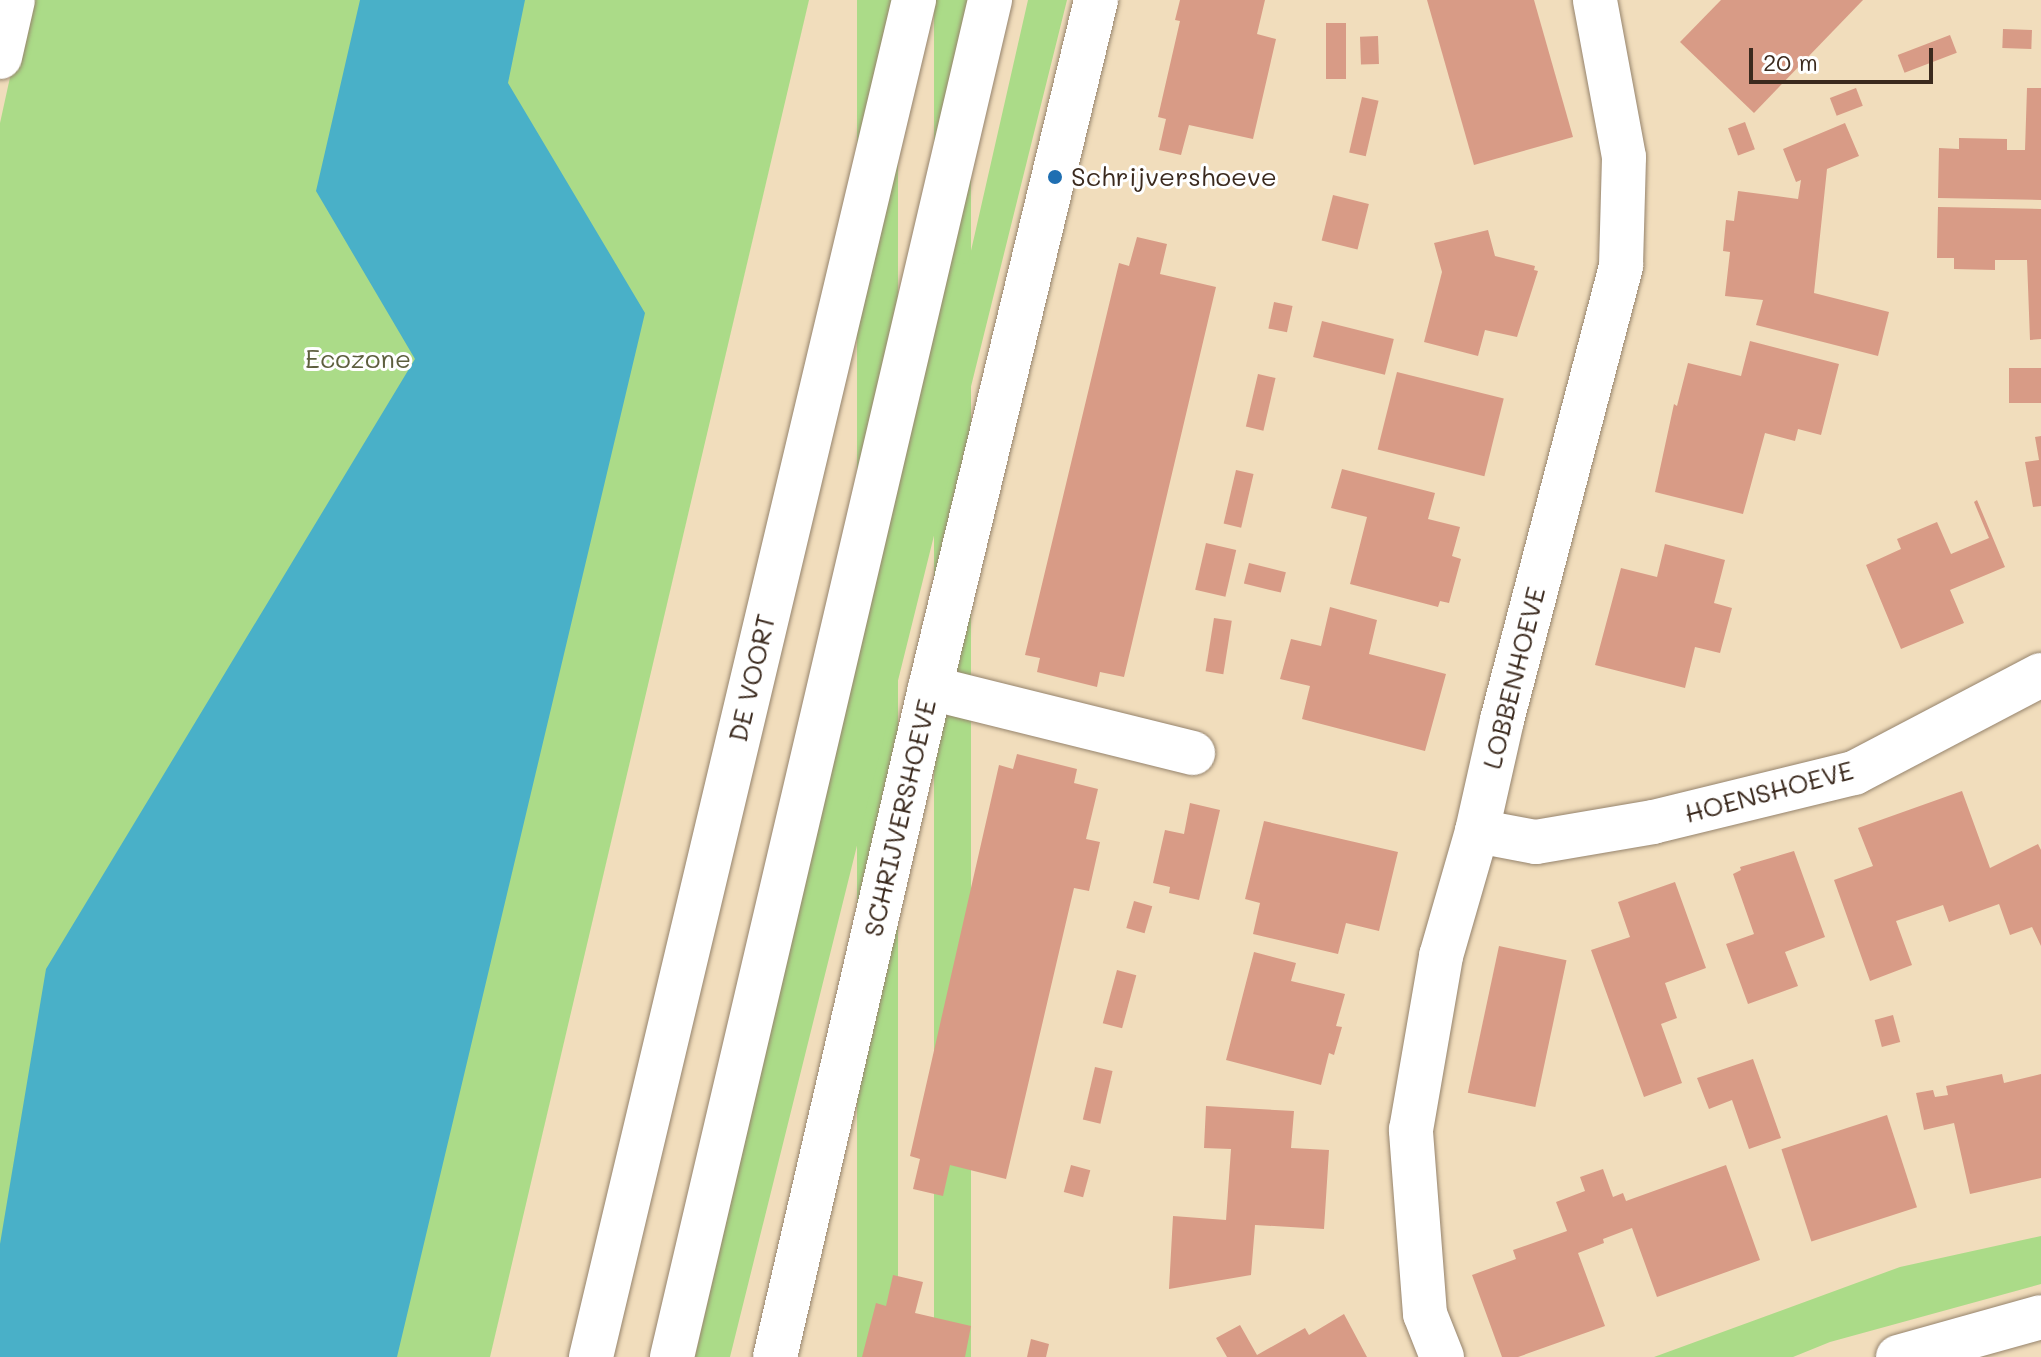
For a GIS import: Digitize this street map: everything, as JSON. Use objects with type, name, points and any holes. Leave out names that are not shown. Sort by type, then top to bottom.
[{"type":"street","points":[[0,57],[13,0]]},
{"type":"street","name":"DE VOORT","points":[[591,1357],[914,0]]},
{"type":"street","points":[[672,1357],[990,0]]},
{"type":"street","name":"SCHRIJVERSHOEVE","points":[[775,1357],[930,688],[1096,0]]},
{"type":"street","name":"LOBBENHOEVE","points":[[1442,1357],[1425,1314],[1411,1130],[1441,956],[1477,831],[1502,720],[1621,265],[1624,157],[1595,0]]},
{"type":"street","name":"HOENSHOEVE","points":[[1477,831],[1536,842],[1653,822],[1854,773],[2041,675]]},
{"type":"street","points":[[930,688],[1193,753]]},
{"type":"street","points":[[1898,1357],[2041,1317]]},
{"type":"green space","name":"Ecozone","points":[[27,0],[809,0],[490,1357],[0,1357],[0,123]]},
{"type":"green space","points":[[857,0],[898,0],[898,1357],[857,1357]]},
{"type":"green space","points":[[934,0],[971,0],[971,1357],[934,1357]]},
{"type":"green space","points":[[1028,0],[1067,0],[730,1357],[695,1357],[949,260],[968,264]]},
{"type":"green space","points":[[2041,1236],[2041,1284],[1830,1342],[1793,1357],[1654,1357],[1900,1267]]},
{"type":"water","points":[[360,0],[525,0],[508,83],[645,313],[397,1357],[0,1357],[0,1244],[46,969],[415,359],[316,191]]},
{"type":"building","points":[[1180,0],[1265,0],[1257,34],[1276,39],[1253,139],[1189,125],[1181,155],[1159,150],[1166,119],[1158,117],[1180,21],[1175,20]]},
{"type":"building","points":[[1427,0],[1534,0],[1573,137],[1474,165]]},
{"type":"building","points":[[1721,0],[1863,0],[1754,113],[1680,42]]},
{"type":"building","points":[[1326,23],[1346,23],[1346,79],[1326,79]]},
{"type":"building","points":[[2003,29],[2032,30],[2031,49],[2002,48]]},
{"type":"building","points":[[1950,35],[1957,53],[1905,73],[1898,55]]},
{"type":"building","points":[[1378,36],[1379,64],[1361,65],[1360,37]]},
{"type":"building","points":[[1856,88],[1863,106],[1837,116],[1830,98]]},
{"type":"building","points":[[2027,88],[2041,88],[2041,200],[1938,198],[1939,148],[1959,149],[1959,138],[2007,139],[2007,150],[2025,150]]},
{"type":"building","points":[[1362,97],[1379,101],[1366,156],[1349,153]]},
{"type":"building","points":[[1745,122],[1755,149],[1738,155],[1728,128]]},
{"type":"building","points":[[1845,123],[1859,156],[1827,169],[1814,293],[1889,312],[1878,356],[1756,325],[1763,300],[1725,296],[1730,252],[1723,251],[1726,220],[1734,221],[1738,191],[1798,199],[1801,180],[1796,182],[1783,149]]},
{"type":"building","points":[[1333,195],[1369,204],[1358,250],[1322,241]]},
{"type":"building","points":[[1938,207],[2041,209],[2041,339],[2030,340],[2027,260],[1995,260],[1995,270],[1954,269],[1954,258],[1937,258]]},
{"type":"building","points":[[1488,230],[1495,256],[1535,266],[1534,270],[1538,271],[1517,337],[1485,330],[1478,356],[1424,342],[1442,272],[1434,243]]},
{"type":"building","points":[[1137,237],[1167,244],[1160,274],[1216,287],[1124,677],[1100,672],[1097,687],[1037,672],[1040,658],[1025,655],[1119,263],[1129,266]]},
{"type":"building","points":[[1274,302],[1293,306],[1287,332],[1268,328]]},
{"type":"building","points":[[1322,321],[1394,339],[1385,375],[1313,357]]},
{"type":"building","points":[[1750,341],[1839,364],[1821,435],[1798,429],[1795,441],[1765,433],[1743,514],[1655,492],[1674,404],[1677,406],[1688,363],[1741,376]]},
{"type":"building","points":[[2009,368],[2041,368],[2041,403],[2009,403]]},
{"type":"building","points":[[1397,372],[1504,399],[1484,476],[1378,450]]},
{"type":"building","points":[[1258,374],[1276,378],[1263,431],[1246,427]]},
{"type":"building","points":[[2041,436],[2041,506],[2033,507],[2025,462],[2039,460],[2035,437]]},
{"type":"building","points":[[1342,469],[1435,493],[1428,519],[1460,527],[1452,556],[1461,559],[1449,603],[1440,601],[1438,607],[1350,584],[1367,517],[1331,508]]},
{"type":"building","points":[[1236,470],[1254,474],[1241,528],[1224,524]]},
{"type":"building","points":[[1977,500],[2005,567],[1950,590],[1964,623],[1901,649],[1866,565],[1901,549],[1897,539],[1937,522],[1951,554],[1989,538],[1974,502]]},
{"type":"building","points":[[1206,543],[1236,550],[1225,597],[1195,590]]},
{"type":"building","points":[[1665,544],[1725,560],[1714,603],[1732,608],[1720,653],[1695,647],[1685,688],[1595,665],[1621,568],[1657,577]]},
{"type":"building","points":[[1249,563],[1286,572],[1281,593],[1244,583]]},
{"type":"building","points":[[1330,607],[1377,620],[1369,654],[1446,674],[1425,751],[1302,719],[1310,686],[1280,679],[1291,639],[1321,646]]},
{"type":"building","points":[[1214,618],[1232,621],[1223,674],[1206,671]]},
{"type":"building","points":[[1017,754],[1077,769],[1074,783],[1098,789],[1086,839],[1100,842],[1089,891],[1074,888],[1006,1179],[950,1165],[943,1196],[913,1189],[920,1159],[910,1156],[999,765],[1013,769]]},
{"type":"building","points":[[1962,791],[1990,868],[2038,844],[2041,850],[2041,946],[2032,927],[2010,935],[1999,904],[1949,922],[1943,905],[1896,921],[1912,965],[1870,981],[1834,880],[1873,866],[1858,828]]},
{"type":"building","points":[[1190,803],[1220,810],[1199,900],[1169,893],[1170,887],[1153,883],[1165,830],[1184,834]]},
{"type":"building","points":[[1264,821],[1398,852],[1379,931],[1346,923],[1338,954],[1253,934],[1260,903],[1245,899]]},
{"type":"building","points":[[1794,851],[1825,937],[1785,952],[1798,986],[1748,1004],[1726,944],[1754,934],[1733,874],[1741,870],[1740,867]]},
{"type":"building","points":[[1675,882],[1706,968],[1665,983],[1677,1018],[1661,1024],[1682,1083],[1644,1097],[1591,950],[1630,937],[1618,902]]},
{"type":"building","points":[[1134,901],[1152,906],[1145,933],[1126,928]]},
{"type":"building","points":[[1499,946],[1566,960],[1535,1107],[1468,1093]]},
{"type":"building","points":[[1254,952],[1296,963],[1291,981],[1345,994],[1336,1026],[1342,1027],[1334,1055],[1329,1053],[1321,1085],[1226,1060]]},
{"type":"building","points":[[1117,970],[1136,975],[1122,1028],[1103,1023]]},
{"type":"building","points":[[1893,1015],[1900,1042],[1882,1047],[1875,1020]]},
{"type":"building","points":[[1753,1059],[1781,1138],[1749,1149],[1732,1100],[1709,1109],[1697,1078]]},
{"type":"building","points":[[1095,1067],[1113,1071],[1100,1124],[1083,1120]]},
{"type":"building","points":[[2002,1074],[2004,1083],[2041,1074],[2041,1178],[1970,1194],[1954,1123],[1924,1130],[1916,1093],[1933,1090],[1935,1097],[1948,1095],[1946,1086]]},
{"type":"building","points":[[1206,1106],[1294,1111],[1291,1148],[1329,1150],[1324,1229],[1255,1225],[1251,1275],[1169,1289],[1173,1216],[1226,1220],[1231,1149],[1204,1148]]},
{"type":"building","points":[[1887,1115],[1917,1207],[1811,1242],[1781,1149]]},
{"type":"building","points":[[1071,1165],[1090,1170],[1083,1197],[1064,1192]]},
{"type":"building","points":[[1726,1165],[1760,1260],[1657,1297],[1632,1228],[1578,1253],[1605,1326],[1518,1357],[1502,1357],[1472,1275],[1516,1259],[1513,1250],[1567,1231],[1556,1202],[1585,1191],[1580,1177],[1603,1169],[1613,1197],[1623,1193],[1626,1201]]},
{"type":"building","points":[[893,1275],[923,1282],[915,1313],[971,1326],[965,1357],[862,1357],[876,1303],[886,1306]]},
{"type":"building","points":[[1344,1314],[1367,1357],[1227,1357],[1216,1338],[1240,1325],[1257,1355],[1305,1328],[1309,1335]]},
{"type":"building","points":[[1031,1339],[1049,1344],[1046,1357],[1027,1357]]},
{"type":"place","name":"Schrijvershoeve","points":[[1055,177]]}]
